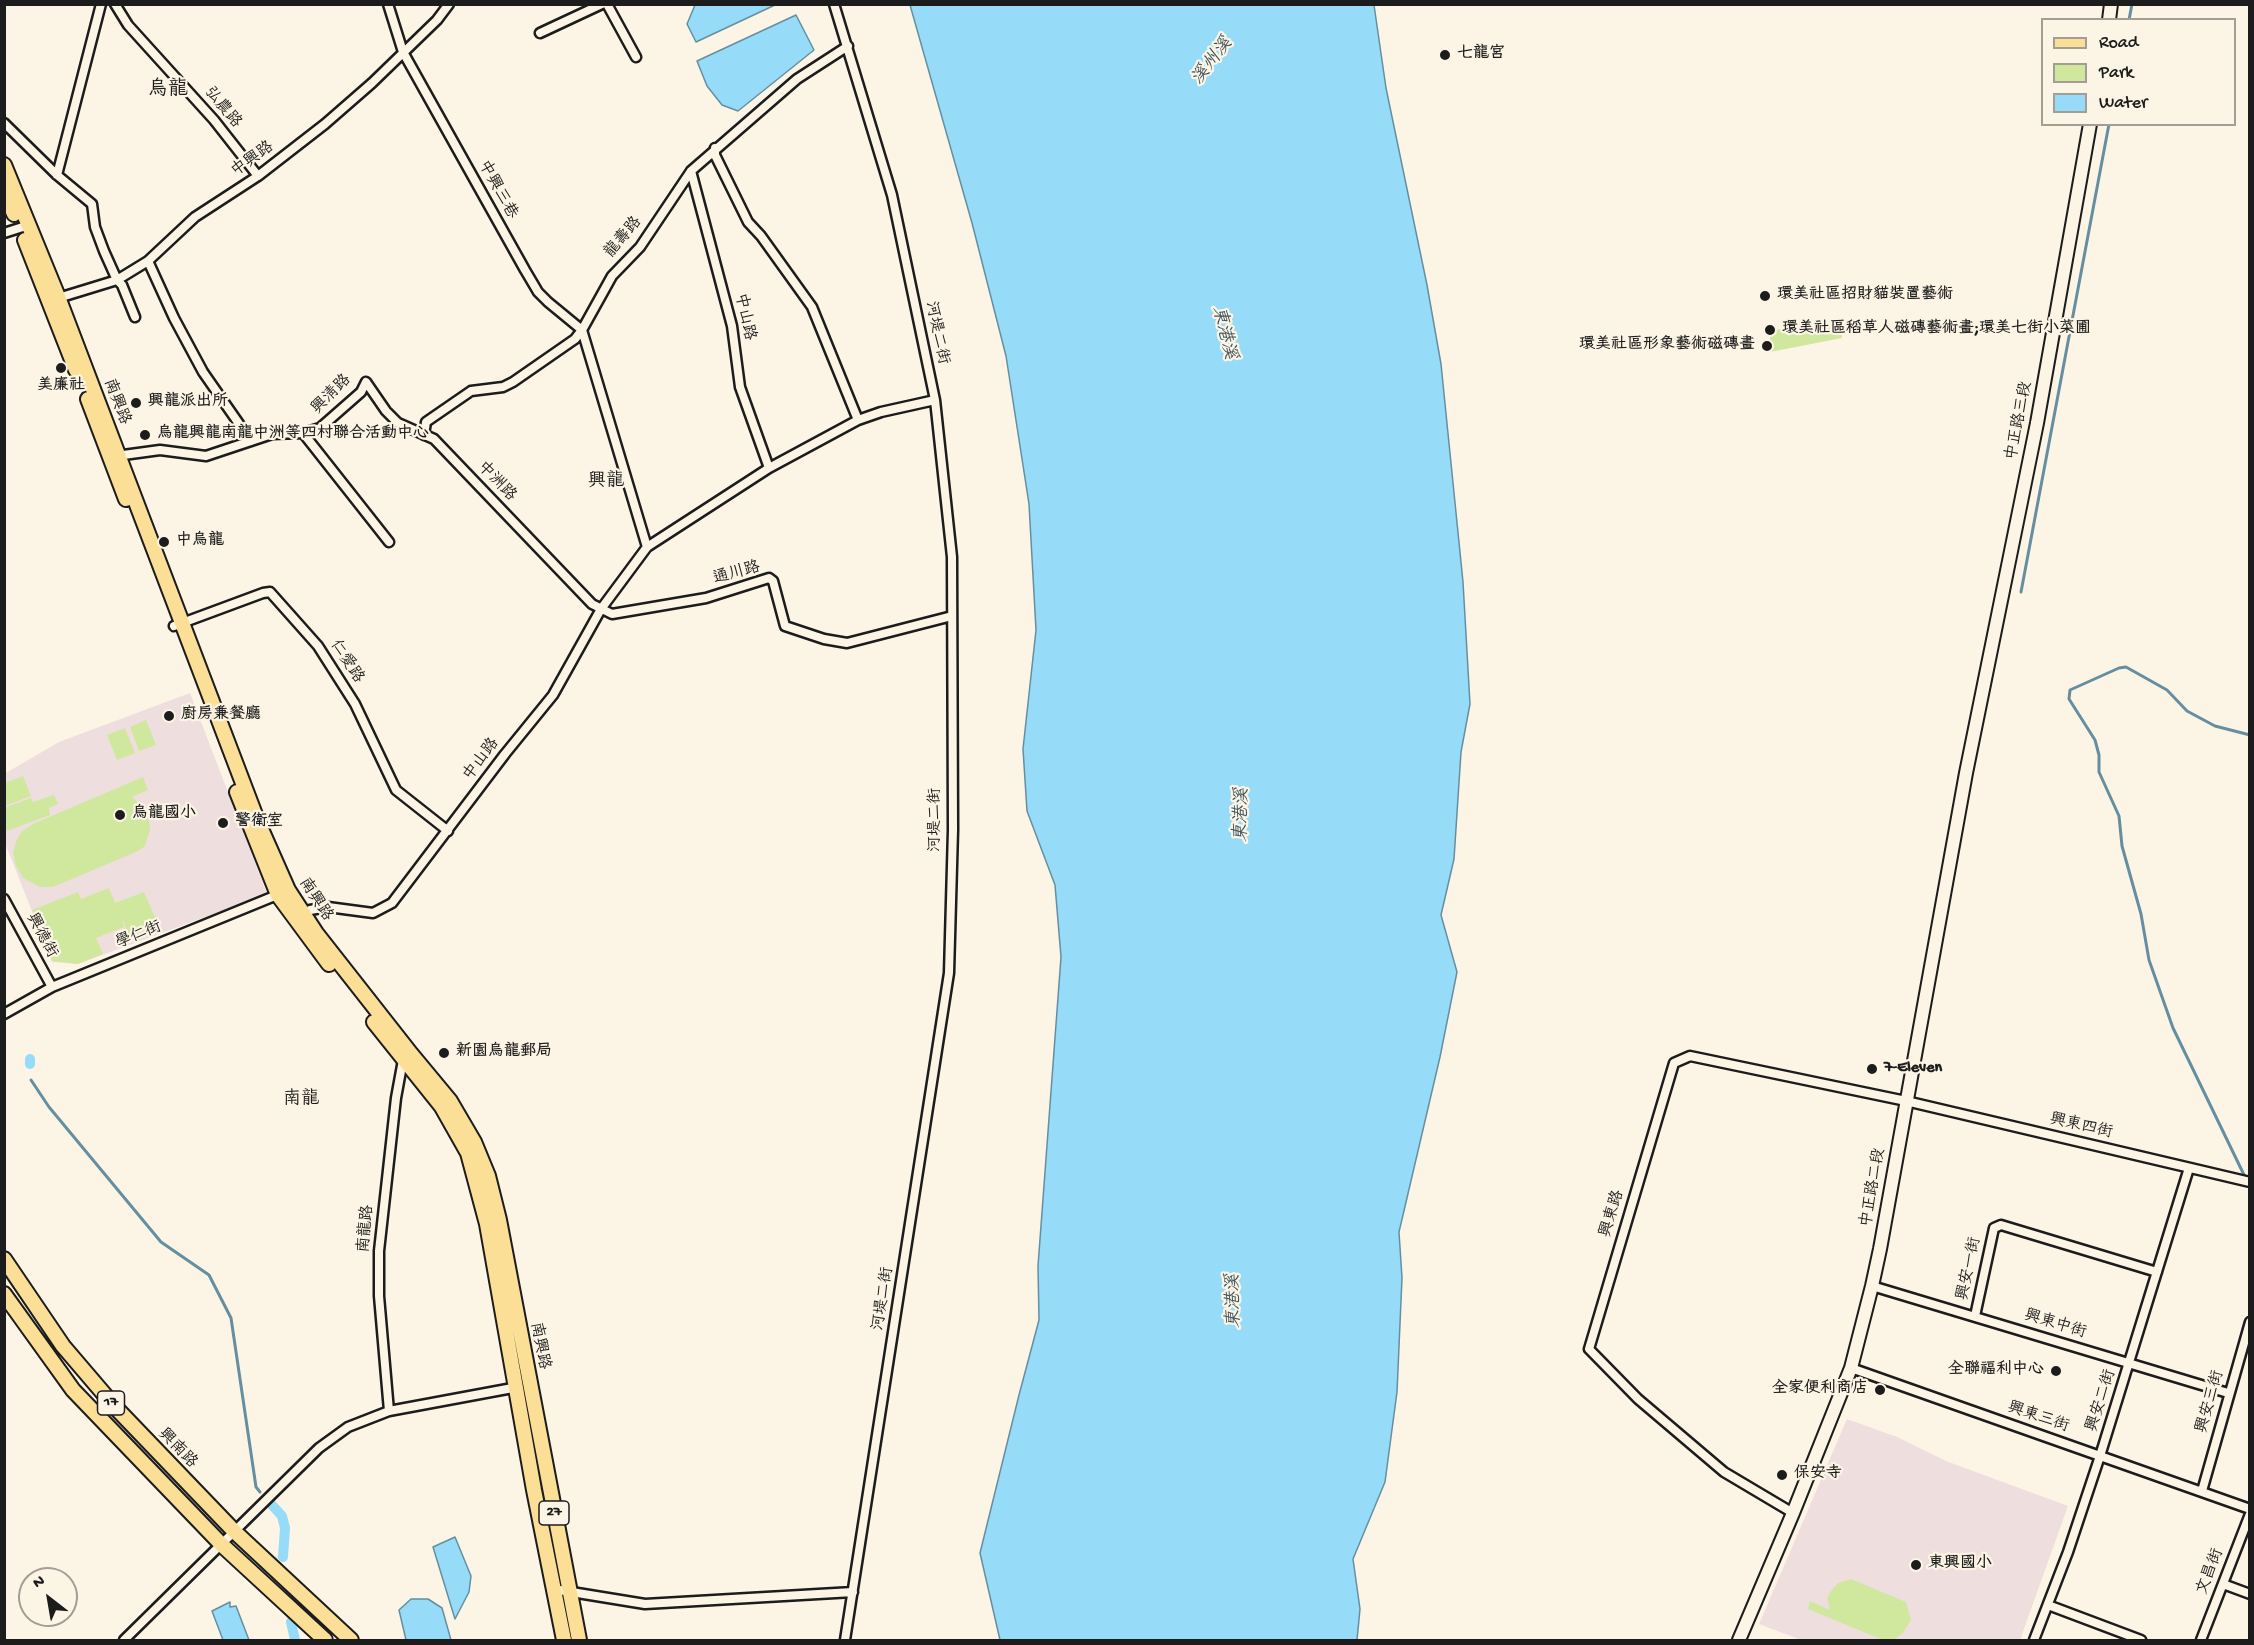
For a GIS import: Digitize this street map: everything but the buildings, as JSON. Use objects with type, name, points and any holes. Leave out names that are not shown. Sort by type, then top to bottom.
[{"type":"main road","name":"中正路三段","points":[[1977,722],[2037,423],[2090,126]]},
{"type":"main road","name":"南興路","points":[[4,165],[25,227],[178,624],[257,820],[283,893],[299,918],[407,1057],[450,1101],[474,1142],[488,1176],[499,1220],[553,1589],[564,1641]]},
{"type":"main road","name":"南興路","points":[[4,191],[25,227]]},
{"type":"main road","name":"中正路二段","points":[[1738,1641],[1793,1513],[1851,1368],[1872,1286],[1977,722]]},
{"type":"main road","name":"興南路","points":[[4,1258],[63,1346],[116,1408],[235,1532],[351,1641]]},
{"type":"main road","name":"17","points":[[4,1294],[73,1390],[222,1545],[325,1641]]},
{"type":"main road","name":"南興路","points":[[523,1386],[579,1641]]},
{"type":"street","points":[[57,175],[102,4]]},
{"type":"street","name":"弘農路","points":[[115,4],[128,25],[156,58],[173,73],[258,176]]},
{"type":"street","name":"中興三巷","points":[[388,4],[403,52],[538,292],[582,330]]},
{"type":"street","name":"中興路","points":[[54,299],[117,280],[148,261],[195,217],[258,176],[325,124],[437,21],[449,4]]},
{"type":"street","points":[[540,33],[602,4]]},
{"type":"street","points":[[607,4],[636,57]]},
{"type":"street","name":"河堤二街","points":[[834,4],[892,195],[935,400],[952,557],[953,830],[949,973],[845,1641]]},
{"type":"street","name":"龍壽路","points":[[424,435],[426,422],[471,391],[503,387],[513,382],[575,339],[612,276],[640,247],[692,171],[715,148],[797,79],[848,46]]},
{"type":"street","points":[[4,123],[57,175],[92,204],[95,227],[135,317]]},
{"type":"street","points":[[715,148],[715,155],[748,222],[761,236],[812,307],[858,420]]},
{"type":"street","name":"中山路","points":[[692,171],[732,326],[740,387],[769,468]]},
{"type":"street","points":[[4,233],[25,227]]},
{"type":"street","points":[[148,261],[174,318],[203,372],[251,441]]},
{"type":"street","points":[[582,330],[647,547]]},
{"type":"street","name":"興清路","points":[[114,457],[160,450],[206,456],[272,434],[303,433],[320,428],[361,392],[366,382]]},
{"type":"street","name":"中洲路","points":[[366,382],[386,411],[398,423],[434,439],[592,604],[601,609]]},
{"type":"street","name":"中山路","points":[[299,918],[310,910],[328,907],[374,913],[392,903],[505,754],[553,695],[601,609],[647,547],[769,468],[858,420],[881,412],[935,400]]},
{"type":"street","points":[[303,433],[388,542]]},
{"type":"street","name":"通川路","points":[[601,609],[612,614],[706,598],[769,578],[772,581],[785,626],[824,639],[847,643],[952,616]]},
{"type":"street","name":"仁愛路","points":[[178,624],[270,592],[318,646],[355,704],[396,790],[448,831]]},
{"type":"street","name":"學仁街","points":[[4,1014],[52,987],[283,893]]},
{"type":"street","name":"興德街","points":[[4,899],[52,987]]},
{"type":"street","name":"興東路","points":[[1793,1513],[1724,1472],[1638,1399],[1589,1349],[1674,1063],[1690,1056],[1906,1101]]},
{"type":"street","name":"南龍路","points":[[389,1411],[379,1296],[379,1251],[388,1156],[407,1057]]},
{"type":"street","name":"興東四街","points":[[1906,1101],[2247,1182]]},
{"type":"street","name":"興安二街","points":[[2034,1641],[2100,1456],[2189,1168]]},
{"type":"street","name":"興安一街","points":[[1975,1316],[1994,1228],[2001,1225],[2157,1272]]},
{"type":"street","name":"興東中街","points":[[1872,1286],[2228,1393]]},
{"type":"street","name":"興安三街","points":[[2202,1491],[2250,1322]]},
{"type":"street","name":"興東三街","points":[[1851,1368],[2250,1509]]},
{"type":"street","points":[[124,1641],[319,1448],[348,1427],[389,1411],[523,1386]]},
{"type":"street","name":"文昌街","points":[[2201,1641],[2250,1514]]},
{"type":"street","points":[[2223,1584],[2250,1594]]},
{"type":"street","points":[[553,1589],[645,1604],[853,1592]]},
{"type":"street","points":[[2048,1605],[2141,1641]]},
{"type":"shaded area","name":"烏龍國小","points":[[190,693],[267,894],[78,964],[52,962],[5,843],[4,774],[59,742]]},
{"type":"shaded area","name":"東興國小","points":[[1847,1419],[1897,1437],[1946,1461],[2068,1506],[2020,1640],[1801,1640],[1759,1624]]},
{"type":"green space","points":[[1840,324],[1842,338],[1770,352],[1770,330]]},
{"type":"green space","points":[[146,720],[156,745],[139,751],[130,727]]},
{"type":"green space","points":[[125,728],[135,753],[117,760],[107,735]]},
{"type":"green space","points":[[23,776],[31,796],[5,806],[5,783]]},
{"type":"green space","points":[[143,777],[148,790],[132,797],[141,805],[149,819],[150,829],[145,846],[53,887],[40,887],[23,878],[16,866],[13,853],[22,831],[35,823]]},
{"type":"green space","points":[[54,795],[58,804],[49,808],[50,815],[7,831],[4,824],[7,807],[31,798],[33,802]]},
{"type":"green space","points":[[109,888],[115,903],[144,892],[160,929],[131,941],[121,916],[124,927],[96,938],[103,954],[78,964],[52,961],[32,910],[78,892],[81,899]]},
{"type":"green space","points":[[1851,1579],[1906,1602],[1911,1620],[1902,1634],[1895,1639],[1898,1640],[1883,1640],[1808,1609],[1810,1601],[1830,1610],[1827,1598],[1831,1591],[1838,1583]]},
{"type":"water","points":[[695,4],[775,5],[696,42],[687,24]]},
{"type":"water","points":[[910,5],[1374,5],[1386,88],[1441,364],[1463,582],[1470,704],[1461,752],[1454,859],[1441,915],[1457,972],[1440,1057],[1399,1232],[1402,1278],[1397,1392],[1385,1482],[1353,1559],[1360,1609],[1357,1640],[1000,1640],[980,1553],[1039,1320],[1038,1266],[1061,957],[1055,885],[1027,811],[1023,749],[1036,630],[1029,504],[1006,356],[972,223]]},
{"type":"water","points":[[796,15],[814,50],[738,111],[722,105],[707,86],[697,61]]},
{"type":"water","points":[[455,1537],[471,1576],[469,1592],[455,1619],[433,1547]]},
{"type":"water","points":[[411,1599],[428,1599],[442,1608],[451,1640],[406,1640],[399,1610]]},
{"type":"water","points":[[230,1602],[230,1607],[236,1606],[249,1640],[223,1640],[212,1611]]},
{"type":"waterway","points":[[2129,18],[2132,4]]},
{"type":"waterway","points":[[2021,592],[2109,126]]},
{"type":"waterway","points":[[2246,1179],[2173,1028],[2149,960],[2141,914],[2122,846],[2119,816],[2099,772],[2099,755],[2095,740],[2069,699],[2070,690],[2126,667],[2167,690],[2187,711],[2215,726],[2250,735]]},
{"type":"waterway","points":[[30,1059],[30,1064]]},
{"type":"waterway","points":[[31,1080],[49,1107],[161,1242],[209,1275],[231,1318],[256,1487],[260,1492]]},
{"type":"waterway","points":[[272,1505],[282,1516],[285,1528],[283,1557]]},
{"type":"waterway","points":[[286,1587],[287,1594]]},
{"type":"waterway","points":[[291,1622],[295,1640]]},
{"type":"place","name":"七龍宮","points":[[1445,55]]},
{"type":"place","name":"環美社區招財貓裝置藝術","points":[[1765,296]]},
{"type":"place","name":"環美社區稻草人磁磚藝術畫;環美七街小菜圃","points":[[1770,330]]},
{"type":"place","name":"環美社區形象藝術磁磚畫","points":[[1767,346]]},
{"type":"place","name":"美廉社","points":[[61,368]]},
{"type":"place","name":"興龍派出所","points":[[136,403]]},
{"type":"place","name":"烏龍興龍南龍中洲等四村聯合活動中心","points":[[145,435]]},
{"type":"place","name":"中烏龍","points":[[164,542]]},
{"type":"place","name":"廚房兼餐廳","points":[[169,716]]},
{"type":"place","name":"烏龍國小","points":[[120,815]]},
{"type":"place","name":"警衛室","points":[[223,823]]},
{"type":"place","name":"新園烏龍郵局","points":[[444,1053]]},
{"type":"place","name":"7-Eleven","points":[[1872,1069]]},
{"type":"place","name":"全聯福利中心","points":[[2056,1371]]},
{"type":"place","name":"全家便利商店","points":[[1880,1390]]},
{"type":"place","name":"保安寺","points":[[1782,1475]]},
{"type":"place","name":"東興國小","points":[[1916,1565]]},
{"type":"district","name":"烏龍","points":[[168,91]]},
{"type":"district","name":"興龍","points":[[606,482]]},
{"type":"district","name":"南龍","points":[[301,1100]]},
{"type":"water label","name":"溪州溪","points":[[1213,62]]},
{"type":"water label","name":"東港溪","points":[[1223,333]]},
{"type":"water label","name":"東港溪","points":[[1243,815]]},
{"type":"water label","name":"東港溪","points":[[1235,1301]]}]
